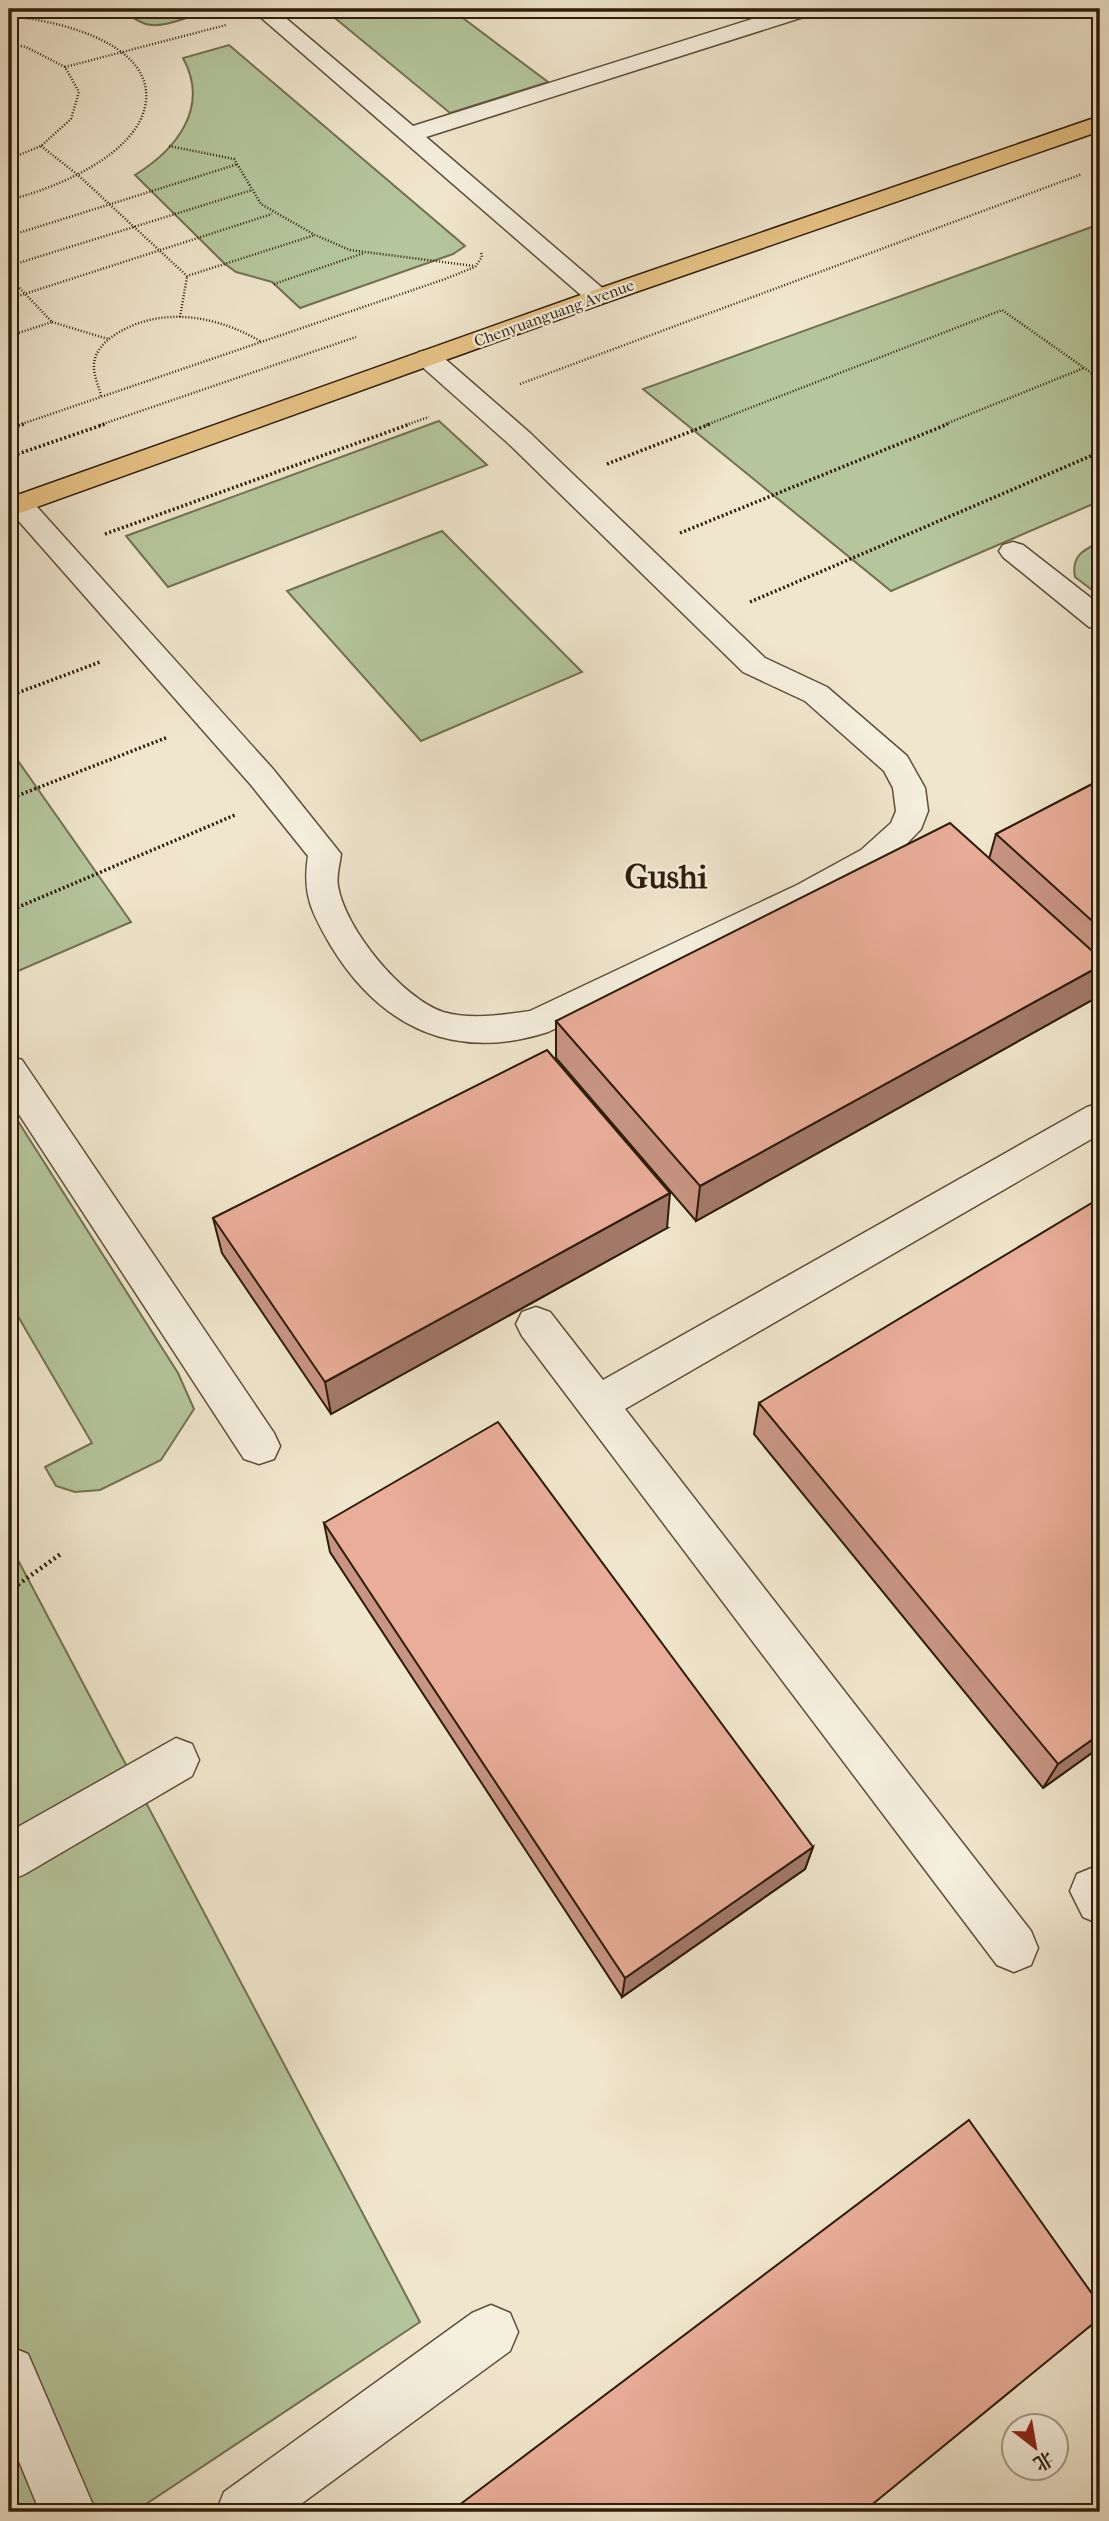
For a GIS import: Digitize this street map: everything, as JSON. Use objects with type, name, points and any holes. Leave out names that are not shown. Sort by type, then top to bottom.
[{"type":"main road","name":"Chenyuanguang Avenue","points":[[14,506],[598,297],[1100,123]]},
{"type":"street","points":[[262,9],[598,297]]},
{"type":"street","points":[[409,135],[806,9]]},
{"type":"street","points":[[14,506],[59,551],[278,796],[325,854],[321,885],[352,949],[377,983],[396,1000],[430,1022],[494,1031],[536,1023],[809,894],[873,858],[905,829],[912,811],[909,788],[896,764],[816,694],[754,666],[564,480],[428,358]]},
{"type":"street","points":[[1013,551],[1100,620]]},
{"type":"street","points":[[9,1070],[259,1446]]},
{"type":"street","points":[[599,1403],[1100,1117]]},
{"type":"street","points":[[536,1324],[1014,1948]]},
{"type":"street","points":[[9,1858],[176,1760]]},
{"type":"street","points":[[244,2512],[491,2332]]},
{"type":"street","points":[[9,2373],[68,2512]]},
{"type":"path","points":[[9,16],[35,18],[84,30],[122,51],[144,79],[144,111],[122,145],[78,175],[9,200]]},
{"type":"path","points":[[65,67],[228,24]]},
{"type":"path","points":[[9,44],[26,47],[65,67],[79,92],[71,119],[41,146],[9,159]]},
{"type":"path","points":[[41,146],[78,175],[187,276]]},
{"type":"path","points":[[9,429],[475,267],[365,253],[315,235],[273,214],[261,204],[234,159],[169,146]]},
{"type":"path","points":[[9,236],[238,164]]},
{"type":"path","points":[[59,551],[476,400],[1087,172]]},
{"type":"path","points":[[9,266],[252,190]]},
{"type":"path","points":[[9,299],[273,214]]},
{"type":"path","points":[[187,276],[315,235]]},
{"type":"path","points":[[274,284],[365,253]]},
{"type":"path","points":[[180,317],[187,276]]},
{"type":"path","points":[[9,277],[52,322],[108,340]]},
{"type":"path","points":[[564,480],[1002,310],[1100,379]]},
{"type":"path","points":[[102,396],[94,362],[99,349],[108,340],[139,322],[180,317],[223,323],[261,341]]},
{"type":"path","points":[[9,336],[52,322]]},
{"type":"path","points":[[636,551],[1084,367]]},
{"type":"path","points":[[708,620],[1100,452]]},
{"type":"path","points":[[9,696],[143,646]]},
{"type":"path","points":[[9,799],[209,720]]},
{"type":"path","points":[[9,911],[278,796]]},
{"type":"path","points":[[9,1591],[62,1553]]},
{"type":"green space","points":[[122,9],[186,9],[194,16],[148,25]]},
{"type":"green space","points":[[324,9],[451,9],[548,82],[450,113]]},
{"type":"green space","points":[[229,45],[465,246],[453,254],[300,308],[272,282],[236,272],[225,264],[135,175],[164,153],[185,125],[191,110],[193,93],[183,58]]},
{"type":"green space","points":[[1100,224],[1100,501],[891,591],[643,389]]},
{"type":"green space","points":[[439,421],[487,465],[168,587],[126,536]]},
{"type":"green space","points":[[442,531],[582,672],[421,741],[287,591]]},
{"type":"green space","points":[[1100,542],[1100,596],[1075,577],[1074,570],[1080,555]]},
{"type":"green space","points":[[9,748],[131,922],[9,975]]},
{"type":"green space","points":[[9,1107],[178,1373],[194,1409],[161,1460],[100,1490],[75,1492],[56,1486],[45,1467],[92,1443],[9,1301]]},
{"type":"green space","points":[[9,1543],[420,2322],[134,2512],[9,2512]]},
{"type":"building","points":[[1100,780],[1100,928],[996,834]]},
{"type":"building","points":[[950,823],[1100,958],[1100,966],[700,1186],[556,1021]]},
{"type":"building","points":[[547,1050],[670,1193],[325,1382],[213,1218]]},
{"type":"building","points":[[1100,1198],[1100,1734],[1058,1764],[759,1403]]},
{"type":"building","points":[[498,1422],[813,1847],[625,1978],[324,1523]]},
{"type":"building","points":[[969,2120],[1100,2305],[1100,2318],[863,2512],[450,2512]]},
{"type":"district","name":"Gushi","points":[[666,877]]}]
